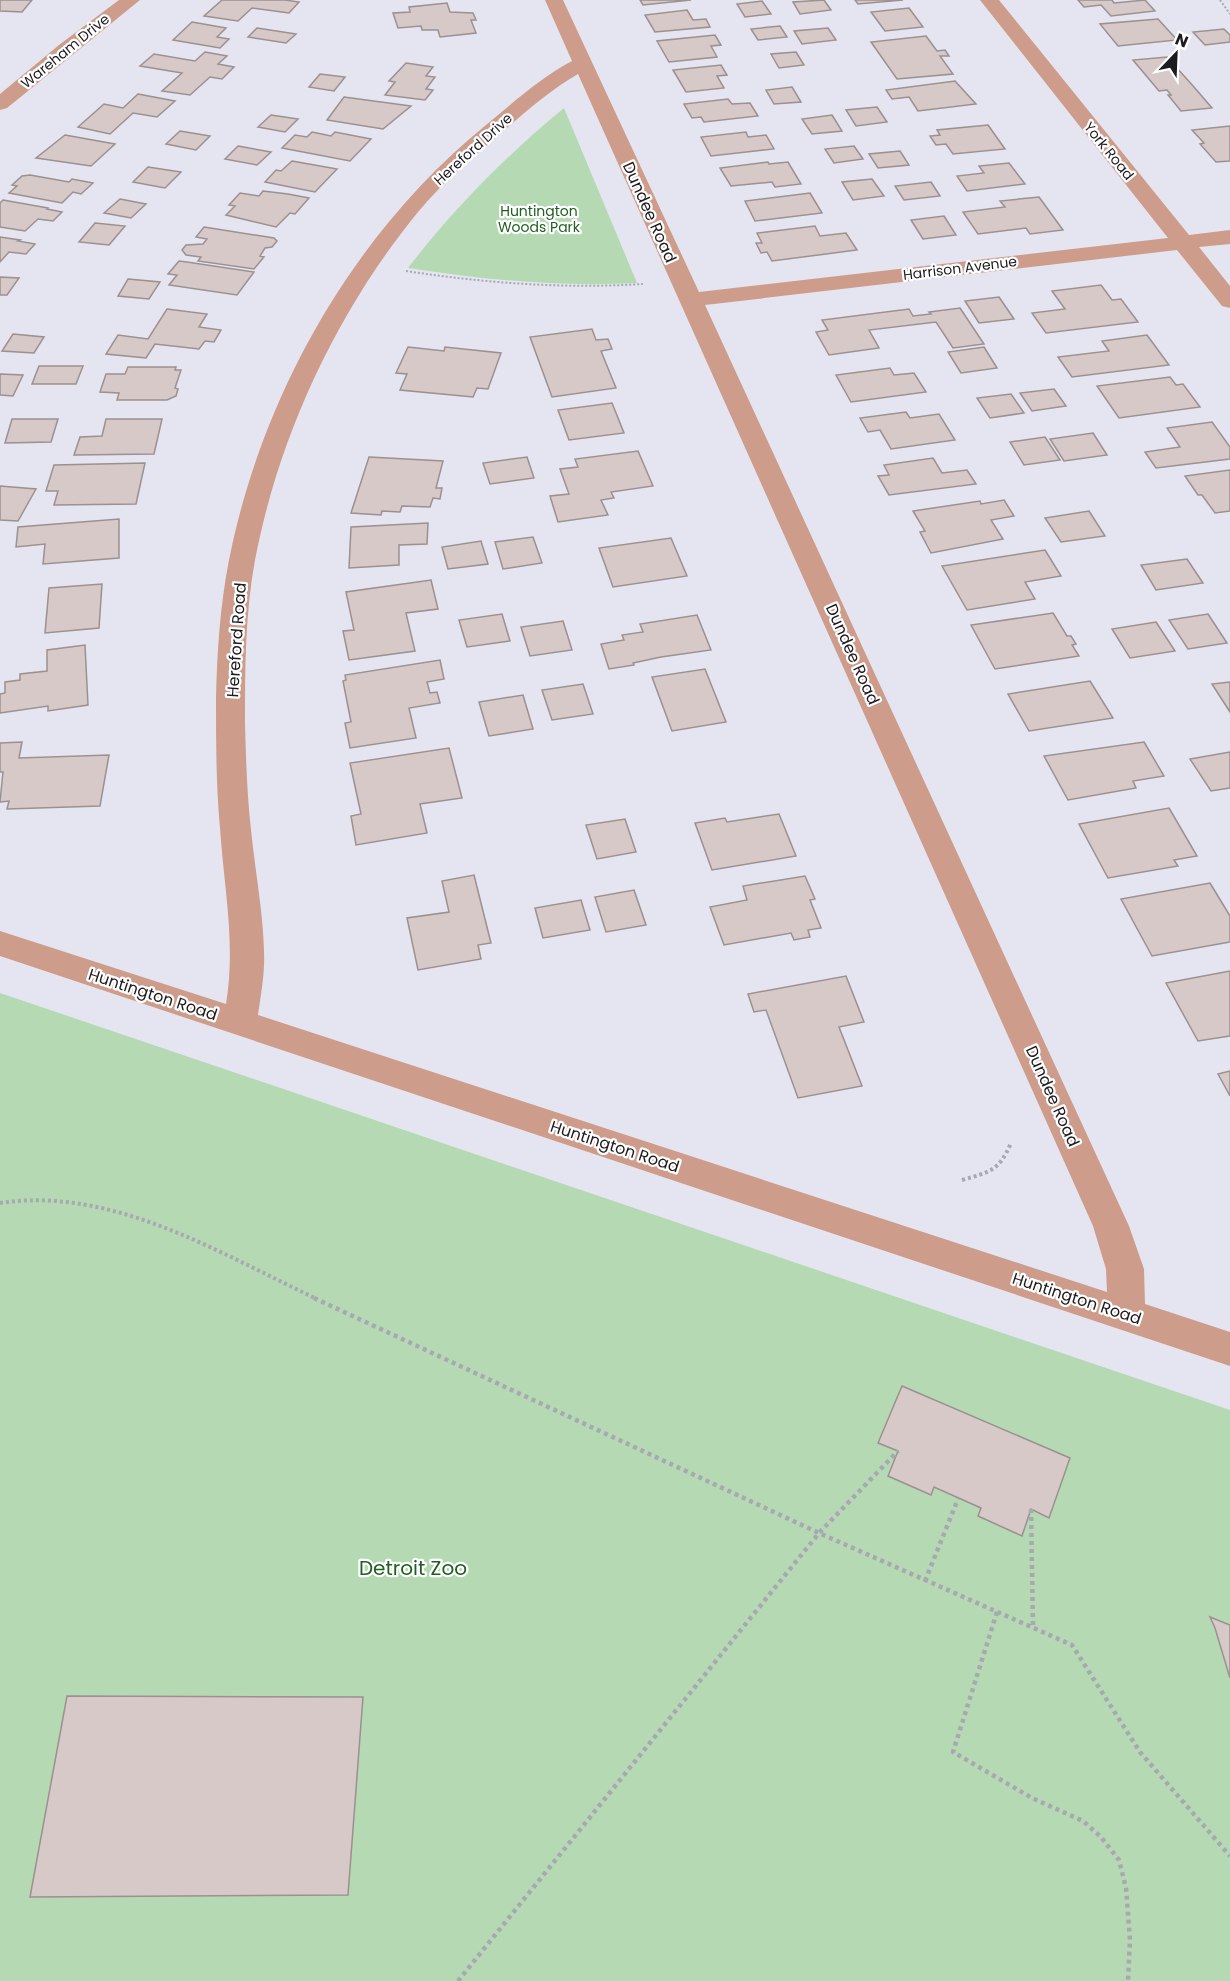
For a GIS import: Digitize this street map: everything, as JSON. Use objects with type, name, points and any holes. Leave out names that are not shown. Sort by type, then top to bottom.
[{"type":"street","name":"Wareham Drive","points":[[0,104],[66,49],[131,0]]},
{"type":"street","name":"Dundee Road","points":[[554,0],[1111,1226],[1125,1269],[1127,1314]]},
{"type":"street","name":"York Road","points":[[989,0],[1230,302]]},
{"type":"street","name":"Hereford Drive","points":[[357,280],[405,216],[452,164],[555,77],[582,64]]},
{"type":"street","name":"Harrison Avenue","points":[[690,300],[1230,237]]},
{"type":"street","name":"Hereford Road","points":[[240,1023],[248,955],[235,828],[231,723],[234,620],[243,555],[270,461],[290,406],[323,338],[357,280]]},
{"type":"street","name":"Huntington Road","points":[[0,943],[1230,1349]]},
{"type":"path","points":[[1221,0],[1230,14]]},
{"type":"path","points":[[402,270],[533,287],[585,288],[651,284]]},
{"type":"path","points":[[962,1180],[985,1173],[1003,1161],[1011,1143]]},
{"type":"path","points":[[0,1203],[52,1200],[102,1208],[152,1222],[819,1533],[1072,1645],[1140,1752],[1230,1856]]},
{"type":"path","points":[[458,1981],[471,1968],[819,1533],[898,1451]]},
{"type":"path","points":[[925,1581],[958,1499]]},
{"type":"path","points":[[1031,1509],[1033,1628]]},
{"type":"path","points":[[997,1612],[953,1752],[1032,1798],[1083,1821],[1101,1837],[1119,1860],[1126,1888],[1130,1940],[1128,1981]]},
{"type":"green space","name":"Huntington Woods Park","points":[[564,108],[637,283],[522,282],[408,268],[444,224],[482,184]]},
{"type":"green space","name":"Detroit Zoo","points":[[0,993],[1230,1410],[1230,1981],[0,1981]]},
{"type":"building","points":[[0,0],[32,0],[22,12],[0,11]]},
{"type":"building","points":[[222,0],[299,2],[289,13],[252,8],[238,21],[204,16]]},
{"type":"building","points":[[640,0],[691,0],[643,5]]},
{"type":"building","points":[[824,0],[831,10],[800,14],[793,2]]},
{"type":"building","points":[[855,0],[903,0],[858,4]]},
{"type":"building","points":[[1078,0],[1112,0],[1114,3],[1145,0],[1155,11],[1111,16],[1101,5],[1084,7]]},
{"type":"building","points":[[762,1],[771,14],[745,17],[737,4]]},
{"type":"building","points":[[447,3],[450,12],[473,13],[476,20],[471,20],[476,33],[440,37],[438,30],[422,30],[421,26],[398,28],[393,13],[410,12],[409,7]]},
{"type":"building","points":[[909,8],[923,27],[885,31],[871,12]]},
{"type":"building","points":[[687,10],[693,20],[706,19],[710,27],[655,32],[645,15]]},
{"type":"building","points":[[1158,19],[1177,40],[1118,46],[1100,24]]},
{"type":"building","points":[[192,22],[226,28],[217,37],[229,39],[220,48],[173,40]]},
{"type":"building","points":[[780,26],[787,37],[758,40],[751,29]]},
{"type":"building","points":[[257,28],[296,34],[286,43],[248,37]]},
{"type":"building","points":[[828,28],[836,40],[802,44],[794,31]]},
{"type":"building","points":[[1224,29],[1230,35],[1230,42],[1205,45],[1193,32]]},
{"type":"building","points":[[715,35],[721,45],[711,46],[717,57],[669,62],[657,41]]},
{"type":"building","points":[[926,36],[937,51],[945,50],[949,56],[940,56],[953,74],[897,79],[871,42]]},
{"type":"building","points":[[205,52],[227,56],[218,64],[234,67],[222,79],[210,77],[190,95],[162,91],[182,73],[140,66],[154,54],[195,61]]},
{"type":"building","points":[[796,52],[804,65],[779,68],[771,54]]},
{"type":"building","points":[[1167,57],[1212,108],[1181,111],[1168,95],[1171,95],[1167,90],[1159,91],[1133,60]]},
{"type":"building","points":[[406,63],[433,67],[426,76],[435,77],[426,89],[433,90],[425,100],[385,95],[395,82],[389,81]]},
{"type":"building","points":[[721,65],[727,75],[717,76],[724,88],[686,92],[673,70]]},
{"type":"building","points":[[320,74],[345,77],[334,91],[309,87]]},
{"type":"building","points":[[955,81],[976,104],[918,111],[909,97],[892,99],[886,90]]},
{"type":"building","points":[[792,87],[801,102],[774,104],[766,90]]},
{"type":"building","points":[[138,94],[175,101],[157,117],[133,113],[110,134],[78,127],[104,104],[123,108]]},
{"type":"building","points":[[344,97],[411,106],[383,129],[327,120]]},
{"type":"building","points":[[728,99],[732,104],[750,103],[758,116],[704,122],[701,117],[692,118],[684,104]]},
{"type":"building","points":[[877,107],[887,122],[856,126],[846,110]]},
{"type":"building","points":[[271,115],[298,119],[285,132],[258,127]]},
{"type":"building","points":[[832,115],[842,131],[812,134],[802,119]]},
{"type":"building","points":[[988,125],[1005,149],[953,154],[946,144],[936,145],[930,136],[940,135],[937,130]]},
{"type":"building","points":[[1230,126],[1230,161],[1216,162],[1200,144],[1204,143],[1192,130]]},
{"type":"building","points":[[180,131],[210,136],[196,150],[166,144]]},
{"type":"building","points":[[312,132],[331,136],[335,132],[371,139],[350,161],[282,148],[295,135],[307,137]]},
{"type":"building","points":[[746,132],[748,137],[766,135],[774,149],[711,156],[701,137]]},
{"type":"building","points":[[65,135],[115,144],[91,166],[36,158]]},
{"type":"building","points":[[238,146],[271,152],[257,165],[225,159]]},
{"type":"building","points":[[854,146],[863,159],[834,163],[825,149]]},
{"type":"building","points":[[900,151],[909,165],[878,168],[869,154]]},
{"type":"building","points":[[292,161],[337,169],[315,192],[265,182],[276,170],[281,171]]},
{"type":"building","points":[[768,162],[769,164],[788,162],[801,184],[775,187],[772,182],[731,186],[720,168]]},
{"type":"building","points":[[1009,163],[1025,184],[967,191],[957,176],[984,173],[979,166]]},
{"type":"building","points":[[148,167],[181,172],[165,188],[133,182]]},
{"type":"building","points":[[30,175],[69,182],[72,179],[93,183],[81,194],[73,192],[62,203],[9,193],[17,186],[12,185],[22,176]]},
{"type":"building","points":[[872,179],[884,196],[853,200],[842,182]]},
{"type":"building","points":[[931,182],[940,196],[904,200],[895,186]]},
{"type":"building","points":[[263,191],[309,198],[295,214],[290,213],[276,227],[226,215],[235,206],[229,205],[240,193],[259,196]]},
{"type":"building","points":[[810,193],[822,213],[755,221],[745,201]]},
{"type":"building","points":[[1039,197],[1063,230],[1030,234],[1026,228],[978,234],[963,212],[1005,207],[1000,201]]},
{"type":"building","points":[[120,199],[146,204],[131,218],[104,213]]},
{"type":"building","points":[[3,200],[62,212],[53,221],[38,219],[25,231],[0,227],[0,203]]},
{"type":"building","points":[[944,216],[956,235],[923,239],[911,220]]},
{"type":"building","points":[[95,223],[125,226],[109,245],[79,242]]},
{"type":"building","points":[[815,226],[820,236],[846,233],[857,250],[772,261],[767,252],[761,253],[756,243],[762,243],[757,233]]},
{"type":"building","points":[[204,227],[274,238],[277,241],[272,247],[265,248],[260,256],[264,257],[254,269],[198,261],[201,257],[186,255],[182,250],[186,245],[203,244],[207,239],[196,237]]},
{"type":"building","points":[[0,237],[35,244],[26,254],[9,252],[0,262]]},
{"type":"building","points":[[179,261],[254,272],[237,295],[169,285],[177,275],[168,274]]},
{"type":"building","points":[[0,277],[19,278],[7,295],[0,295]]},
{"type":"building","points":[[128,279],[160,282],[149,299],[118,296]]},
{"type":"building","points":[[1101,285],[1112,300],[1121,299],[1138,322],[1046,333],[1032,313],[1065,309],[1052,291]]},
{"type":"building","points":[[999,297],[1014,319],[979,323],[965,301]]},
{"type":"building","points":[[960,308],[984,344],[953,348],[936,322],[869,330],[879,348],[829,355],[816,332],[828,330],[822,320],[909,309],[913,316]]},
{"type":"building","points":[[167,309],[207,314],[199,327],[221,330],[214,342],[205,341],[199,349],[155,344],[146,358],[106,354],[118,335],[148,339]]},
{"type":"building","points":[[592,329],[596,340],[608,339],[612,349],[601,351],[616,388],[552,397],[530,337]]},
{"type":"building","points":[[13,334],[44,337],[34,353],[2,351]]},
{"type":"building","points":[[1147,335],[1169,365],[1072,377],[1058,357],[1109,351],[1102,341]]},
{"type":"building","points":[[408,347],[444,351],[445,347],[501,353],[488,389],[477,388],[473,397],[400,390],[407,374],[396,373]]},
{"type":"building","points":[[984,347],[997,368],[961,373],[948,352]]},
{"type":"building","points":[[39,366],[83,366],[76,384],[32,384]]},
{"type":"building","points":[[128,367],[176,367],[175,370],[181,370],[175,388],[178,389],[176,396],[167,400],[117,400],[119,393],[100,392],[106,374],[125,374]]},
{"type":"building","points":[[890,368],[894,375],[914,373],[926,392],[851,402],[836,375]]},
{"type":"building","points":[[0,374],[23,375],[13,396],[0,395]]},
{"type":"building","points":[[1170,377],[1176,385],[1183,384],[1200,407],[1119,418],[1097,386]]},
{"type":"building","points":[[1054,389],[1066,406],[1032,411],[1020,393]]},
{"type":"building","points":[[1011,394],[1024,413],[990,418],[977,398]]},
{"type":"building","points":[[612,403],[624,433],[569,440],[558,410]]},
{"type":"building","points":[[906,412],[910,418],[939,414],[955,440],[891,449],[880,430],[868,432],[860,418]]},
{"type":"building","points":[[12,419],[58,419],[51,442],[5,443]]},
{"type":"building","points":[[106,419],[162,419],[154,454],[74,455],[80,437],[102,436]]},
{"type":"building","points":[[1212,422],[1230,447],[1230,459],[1156,468],[1145,452],[1180,447],[1167,428]]},
{"type":"building","points":[[1093,433],[1107,455],[1064,461],[1050,439]]},
{"type":"building","points":[[1045,437],[1060,460],[1024,465],[1010,442]]},
{"type":"building","points":[[638,451],[653,486],[611,492],[614,498],[601,500],[608,515],[558,522],[550,496],[569,494],[560,469],[578,467],[575,459]]},
{"type":"building","points":[[369,457],[443,461],[436,488],[442,488],[440,499],[433,498],[430,507],[402,506],[400,512],[382,511],[381,515],[351,513]]},
{"type":"building","points":[[527,457],[534,478],[490,484],[483,463]]},
{"type":"building","points":[[933,458],[942,473],[967,470],[976,484],[889,495],[878,476],[889,475],[884,465]]},
{"type":"building","points":[[145,463],[136,504],[54,505],[58,491],[46,491],[54,465]]},
{"type":"building","points":[[1230,470],[1230,511],[1215,513],[1202,495],[1198,495],[1185,476]]},
{"type":"building","points":[[0,486],[36,489],[18,521],[0,520]]},
{"type":"building","points":[[1004,500],[1014,516],[991,520],[1003,539],[931,553],[920,532],[925,531],[913,511],[980,501],[981,504]]},
{"type":"building","points":[[1089,511],[1105,536],[1061,542],[1045,518]]},
{"type":"building","points":[[119,519],[119,558],[43,564],[45,544],[16,547],[18,527]]},
{"type":"building","points":[[428,523],[427,544],[399,545],[399,565],[349,568],[351,527]]},
{"type":"building","points":[[533,537],[542,563],[503,569],[495,542]]},
{"type":"building","points":[[671,538],[687,576],[613,587],[599,548]]},
{"type":"building","points":[[481,541],[488,564],[448,569],[442,547]]},
{"type":"building","points":[[1045,550],[1061,576],[1025,582],[1035,599],[967,610],[942,566]]},
{"type":"building","points":[[1187,559],[1203,583],[1156,590],[1141,565]]},
{"type":"building","points":[[431,580],[438,609],[406,613],[415,651],[349,660],[343,631],[354,630],[346,592]]},
{"type":"building","points":[[102,584],[99,628],[45,633],[49,588]]},
{"type":"building","points":[[1053,613],[1067,636],[1071,636],[1076,644],[1072,645],[1079,656],[995,669],[971,625]]},
{"type":"building","points":[[502,614],[510,641],[467,647],[459,620]]},
{"type":"building","points":[[1208,614],[1227,643],[1188,649],[1169,620]]},
{"type":"building","points":[[697,615],[711,650],[661,657],[609,669],[601,644],[624,640],[622,635],[643,632],[640,624]]},
{"type":"building","points":[[563,621],[572,650],[530,656],[521,627]]},
{"type":"building","points":[[1156,622],[1175,651],[1130,658],[1112,629]]},
{"type":"building","points":[[85,645],[88,705],[48,711],[48,706],[0,713],[0,694],[5,693],[5,682],[20,680],[20,674],[47,671],[47,650]]},
{"type":"building","points":[[440,660],[444,679],[427,682],[430,693],[437,692],[440,703],[409,708],[416,738],[350,748],[345,723],[351,722],[343,681],[346,680],[345,675]]},
{"type":"building","points":[[705,669],[726,722],[672,731],[652,677]]},
{"type":"building","points":[[1090,681],[1113,718],[1029,731],[1008,694]]},
{"type":"building","points":[[1230,682],[1230,712],[1212,684]]},
{"type":"building","points":[[583,684],[593,714],[552,720],[542,690]]},
{"type":"building","points":[[523,695],[533,729],[489,736],[479,702]]},
{"type":"building","points":[[22,742],[19,758],[109,755],[100,806],[7,809],[9,801],[0,802],[3,772],[0,772],[0,743]]},
{"type":"building","points":[[1144,742],[1164,776],[1133,781],[1136,788],[1068,800],[1044,756]]},
{"type":"building","points":[[449,748],[462,798],[420,804],[427,833],[356,845],[351,816],[361,814],[350,763]]},
{"type":"building","points":[[1230,752],[1230,788],[1211,791],[1190,759]]},
{"type":"building","points":[[1169,808],[1197,856],[1174,860],[1178,866],[1108,878],[1079,824]]},
{"type":"building","points":[[779,814],[796,856],[712,870],[695,823],[725,818],[727,822]]},
{"type":"building","points":[[625,819],[636,852],[597,859],[586,825]]},
{"type":"building","points":[[474,875],[491,943],[478,945],[481,959],[418,970],[407,918],[449,912],[442,881]]},
{"type":"building","points":[[805,876],[815,899],[810,900],[821,928],[808,930],[810,937],[794,940],[791,933],[724,945],[710,907],[747,900],[743,886]]},
{"type":"building","points":[[1210,883],[1230,916],[1230,942],[1152,956],[1121,899]]},
{"type":"building","points":[[634,890],[646,925],[606,932],[595,897]]},
{"type":"building","points":[[581,900],[590,930],[543,938],[535,908]]},
{"type":"building","points":[[1230,971],[1230,1036],[1198,1041],[1166,983]]},
{"type":"building","points":[[846,976],[864,1022],[839,1027],[862,1086],[798,1098],[766,1010],[754,1012],[748,994]]},
{"type":"building","points":[[1230,1071],[1230,1096],[1218,1074]]},
{"type":"building","points":[[902,1386],[1070,1458],[1049,1518],[1031,1509],[1022,1536],[978,1516],[981,1508],[934,1487],[931,1495],[888,1476],[898,1451],[878,1443]]},
{"type":"building","points":[[1210,1617],[1230,1625],[1230,1678],[1215,1628]]},
{"type":"building","points":[[67,1696],[363,1697],[348,1895],[30,1897]]}]
